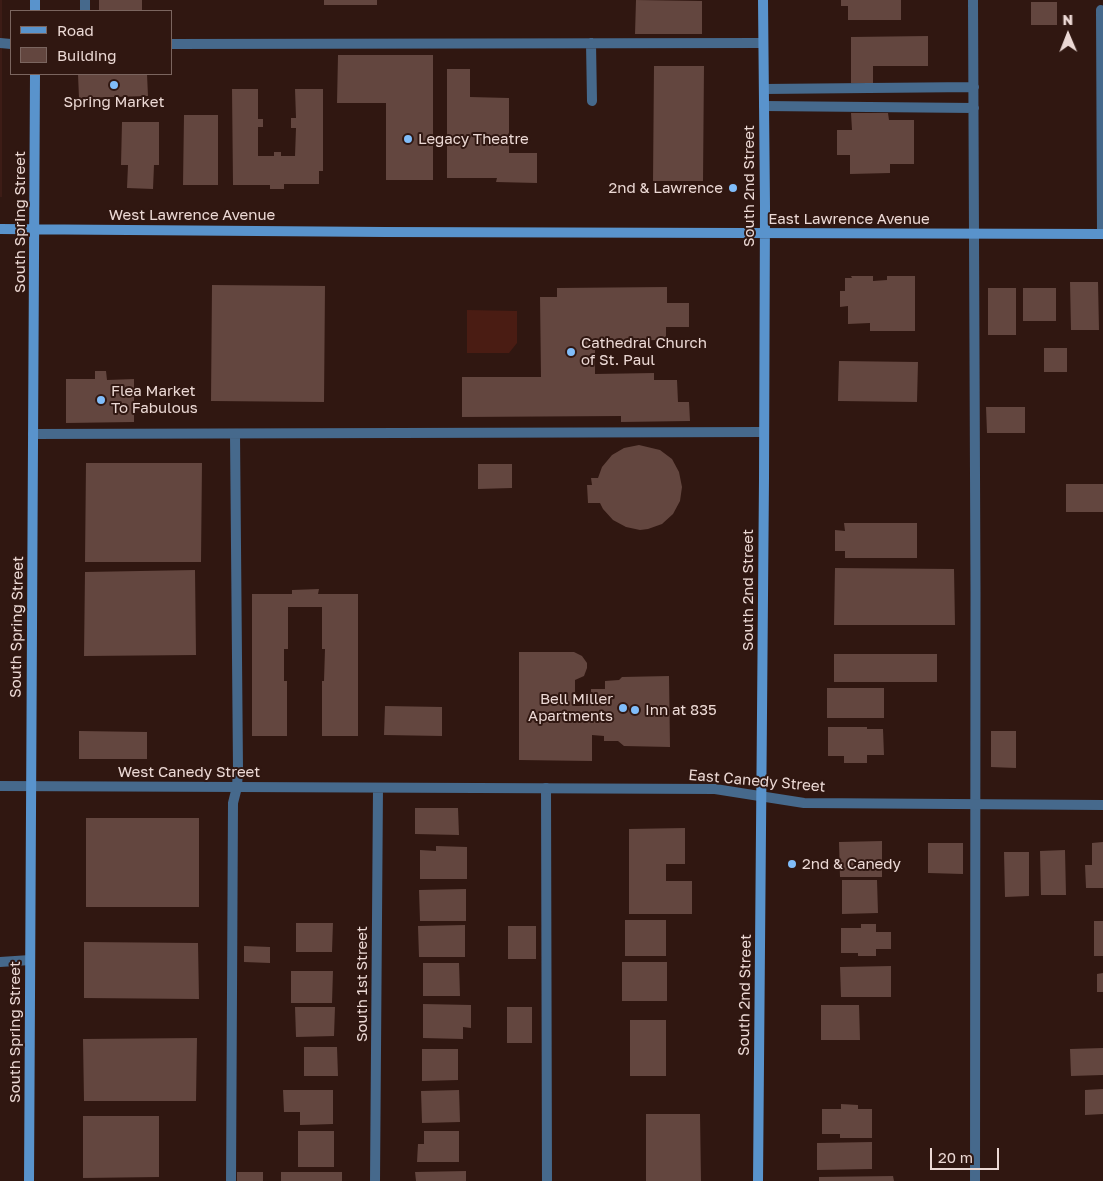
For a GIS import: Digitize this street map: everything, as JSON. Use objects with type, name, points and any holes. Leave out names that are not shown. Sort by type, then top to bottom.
[{"type":"street","name":"South 2nd Street","points":[[758,1181],[764,432],[763,0]]},
{"type":"street","points":[[973,0],[976,804],[975,1181]]},
{"type":"street","points":[[1101,10],[1103,234]]},
{"type":"street","points":[[172,44],[763,44]]},
{"type":"street","points":[[591,44],[592,101]]},
{"type":"street","name":"South Spring Street","points":[[29,1181],[35,75]]},
{"type":"street","points":[[764,89],[974,87]]},
{"type":"street","points":[[764,106],[974,108]]},
{"type":"street","name":"West Lawrence Avenue","points":[[0,229],[385,232]]},
{"type":"street","name":"East Lawrence Avenue","points":[[385,232],[1103,234]]},
{"type":"street","points":[[33,434],[764,432]]},
{"type":"street","points":[[231,1181],[233,803],[237,787],[235,434]]},
{"type":"street","name":"West Canedy Street","points":[[0,786],[378,788]]},
{"type":"street","name":"East Canedy Street","points":[[378,788],[715,788],[804,803],[1103,805]]},
{"type":"street","name":"South 1st Street","points":[[375,1181],[378,788]]},
{"type":"street","points":[[546,788],[547,1181]]},
{"type":"street","points":[[0,962],[30,960]]},
{"type":"shaded area","points":[[0,0],[2,0],[2,197],[0,197]]},
{"type":"shaded area","points":[[467,310],[517,311],[517,343],[509,353],[467,353]]},
{"type":"building","points":[[99,0],[142,0],[142,10],[99,10]]},
{"type":"building","points":[[324,0],[377,0],[377,5],[324,5]]},
{"type":"building","points":[[636,0],[702,1],[702,34],[635,34]]},
{"type":"building","points":[[841,0],[901,0],[901,20],[848,20],[848,6],[841,6]]},
{"type":"building","points":[[1031,2],[1057,2],[1057,25],[1031,25]]},
{"type":"building","points":[[928,36],[928,66],[873,66],[873,83],[851,83],[851,37]]},
{"type":"building","points":[[338,55],[433,55],[433,180],[386,180],[386,103],[337,103]]},
{"type":"building","points":[[654,66],[704,66],[703,181],[653,181]]},
{"type":"building","points":[[447,69],[470,69],[470,97],[509,98],[509,153],[537,153],[537,183],[496,182],[497,178],[447,178]]},
{"type":"building","points":[[78,75],[147,75],[148,96],[79,98]]},
{"type":"building","points":[[232,89],[258,89],[258,119],[263,119],[263,127],[258,127],[258,156],[274,156],[274,152],[281,152],[281,156],[295,156],[296,128],[291,128],[291,118],[296,118],[295,89],[323,89],[323,171],[319,171],[319,184],[284,184],[284,189],[270,189],[270,185],[233,185]]},
{"type":"building","points":[[851,113],[888,113],[889,120],[914,120],[914,164],[890,164],[890,173],[850,174],[850,155],[837,155],[837,130],[852,130]]},
{"type":"building","points":[[184,115],[218,115],[218,185],[183,185]]},
{"type":"building","points":[[122,122],[159,122],[159,165],[154,165],[153,189],[127,188],[128,165],[121,165]]},
{"type":"building","points":[[851,276],[873,276],[873,281],[887,280],[887,276],[915,276],[915,331],[870,331],[870,323],[848,324],[848,306],[840,307],[840,291],[845,291],[845,278],[852,278]]},
{"type":"building","points":[[1070,282],[1098,282],[1099,330],[1071,330]]},
{"type":"building","points":[[212,285],[325,286],[324,402],[211,401]]},
{"type":"building","points":[[667,287],[667,303],[689,303],[689,327],[666,327],[666,340],[595,341],[595,374],[654,373],[654,380],[677,380],[678,402],[689,402],[690,421],[621,422],[621,416],[462,417],[462,377],[541,377],[540,297],[557,297],[557,288]]},
{"type":"building","points":[[988,288],[1016,288],[1016,335],[988,335]]},
{"type":"building","points":[[1023,288],[1056,288],[1056,321],[1023,321]]},
{"type":"building","points":[[1044,348],[1067,348],[1067,372],[1044,372]]},
{"type":"building","points":[[839,361],[918,362],[917,402],[838,401]]},
{"type":"building","points":[[95,371],[106,371],[107,380],[134,379],[134,422],[66,423],[66,379],[95,379]]},
{"type":"building","points":[[986,407],[1025,407],[1025,433],[987,433]]},
{"type":"building","points":[[639,445],[660,450],[672,459],[679,472],[682,487],[680,501],[673,514],[662,524],[640,530],[626,527],[613,520],[600,503],[588,503],[587,485],[592,485],[591,478],[598,478],[602,467],[612,455],[624,448]]},
{"type":"building","points":[[86,463],[202,463],[201,562],[85,562]]},
{"type":"building","points":[[478,464],[512,464],[512,488],[478,489]]},
{"type":"building","points":[[1066,484],[1103,484],[1103,512],[1066,512]]},
{"type":"building","points":[[844,523],[917,523],[917,558],[845,558],[845,551],[835,551],[835,530],[845,531]]},
{"type":"building","points":[[835,568],[954,569],[955,625],[834,625]]},
{"type":"building","points":[[195,570],[196,655],[84,656],[85,572]]},
{"type":"building","points":[[319,589],[318,594],[358,594],[358,736],[322,736],[322,681],[324,681],[325,649],[322,649],[322,607],[288,607],[288,649],[284,649],[284,681],[287,681],[287,736],[252,736],[252,594],[292,594],[292,590]]},
{"type":"building","points":[[519,652],[574,652],[582,656],[587,663],[587,668],[584,676],[575,680],[575,706],[581,706],[581,699],[591,699],[591,689],[605,689],[605,681],[619,680],[622,677],[669,676],[670,747],[624,746],[618,741],[604,741],[604,736],[592,735],[592,761],[519,760]]},
{"type":"building","points":[[834,654],[937,654],[937,682],[834,682]]},
{"type":"building","points":[[827,688],[884,688],[884,718],[827,718]]},
{"type":"building","points":[[385,706],[442,707],[442,736],[384,735]]},
{"type":"building","points":[[828,727],[883,729],[884,755],[867,755],[867,763],[844,763],[844,756],[828,756]]},
{"type":"building","points":[[79,731],[147,732],[147,759],[79,759]]},
{"type":"building","points":[[991,731],[1016,731],[1016,768],[991,767]]},
{"type":"building","points":[[415,808],[458,808],[459,835],[415,834]]},
{"type":"building","points":[[86,818],[199,818],[199,907],[86,907]]},
{"type":"building","points":[[685,828],[685,864],[666,864],[666,881],[692,881],[692,914],[629,914],[629,829]]},
{"type":"building","points":[[882,841],[882,877],[840,877],[839,842]]},
{"type":"building","points":[[1103,842],[1103,888],[1086,888],[1085,865],[1092,865],[1092,843]]},
{"type":"building","points":[[928,843],[963,843],[963,874],[928,873]]},
{"type":"building","points":[[436,846],[467,847],[467,879],[420,879],[420,850],[436,851]]},
{"type":"building","points":[[1065,850],[1066,895],[1041,895],[1040,851]]},
{"type":"building","points":[[1004,852],[1029,852],[1029,896],[1005,897]]},
{"type":"building","points":[[842,880],[877,880],[878,913],[842,914]]},
{"type":"building","points":[[466,889],[466,921],[420,921],[419,890]]},
{"type":"building","points":[[625,920],[666,920],[666,956],[625,956]]},
{"type":"building","points":[[1094,921],[1103,921],[1103,956],[1094,956]]},
{"type":"building","points":[[296,923],[333,923],[332,952],[296,952]]},
{"type":"building","points":[[861,924],[876,924],[876,932],[891,932],[891,949],[876,949],[876,956],[858,956],[858,953],[841,953],[841,928],[861,928]]},
{"type":"building","points":[[465,925],[465,957],[419,957],[418,926]]},
{"type":"building","points":[[508,926],[536,926],[536,959],[508,959]]},
{"type":"building","points":[[84,942],[198,943],[199,999],[84,998]]},
{"type":"building","points":[[244,946],[270,947],[270,963],[244,962]]},
{"type":"building","points":[[622,962],[667,962],[667,1001],[622,1001]]},
{"type":"building","points":[[423,963],[459,963],[460,996],[423,996]]},
{"type":"building","points":[[891,966],[891,997],[841,997],[840,967]]},
{"type":"building","points":[[291,971],[333,971],[332,1003],[291,1003]]},
{"type":"building","points":[[1103,973],[1103,992],[1097,992],[1097,974]]},
{"type":"building","points":[[423,1004],[471,1005],[471,1028],[463,1027],[463,1039],[423,1038]]},
{"type":"building","points":[[821,1005],[859,1005],[860,1040],[821,1040]]},
{"type":"building","points":[[295,1007],[335,1007],[334,1036],[296,1037]]},
{"type":"building","points":[[507,1007],[532,1007],[532,1043],[507,1043]]},
{"type":"building","points":[[630,1020],[666,1020],[666,1076],[630,1076]]},
{"type":"building","points":[[197,1038],[196,1101],[84,1101],[83,1039]]},
{"type":"building","points":[[304,1047],[337,1047],[338,1076],[304,1076]]},
{"type":"building","points":[[1103,1048],[1103,1075],[1071,1076],[1070,1049]]},
{"type":"building","points":[[422,1049],[458,1049],[458,1080],[422,1081]]},
{"type":"building","points":[[1103,1089],[1103,1114],[1085,1115],[1085,1090]]},
{"type":"building","points":[[283,1090],[333,1090],[333,1124],[300,1125],[300,1112],[284,1112]]},
{"type":"building","points":[[459,1090],[460,1122],[422,1123],[421,1091]]},
{"type":"building","points":[[841,1104],[858,1105],[858,1109],[872,1109],[872,1138],[840,1138],[840,1134],[822,1134],[822,1109],[841,1109]]},
{"type":"building","points":[[646,1114],[700,1114],[701,1181],[646,1181]]},
{"type":"building","points":[[83,1116],[159,1116],[159,1177],[83,1178]]},
{"type":"building","points":[[298,1131],[334,1131],[334,1167],[298,1167]]},
{"type":"building","points":[[424,1131],[459,1131],[459,1162],[417,1162],[418,1144],[424,1144]]},
{"type":"building","points":[[872,1142],[872,1169],[817,1170],[817,1143]]},
{"type":"building","points":[[466,1171],[466,1181],[416,1181],[415,1172]]},
{"type":"building","points":[[237,1172],[263,1172],[263,1181],[237,1181]]},
{"type":"building","points":[[281,1172],[342,1172],[342,1181],[281,1181]]},
{"type":"building","points":[[893,1176],[894,1181],[819,1181],[819,1177]]},
{"type":"place","name":"Spring Market","points":[[114,85]]},
{"type":"place","name":"Legacy Theatre","points":[[408,139]]},
{"type":"place","name":"2nd & Lawrence","points":[[733,188]]},
{"type":"place","name":"Cathedral Church of St. Paul","points":[[571,352]]},
{"type":"place","name":"Flea Market To Fabulous","points":[[101,400]]},
{"type":"place","name":"Bell Miller Apartments","points":[[623,708]]},
{"type":"place","name":"Inn at 835","points":[[635,710]]},
{"type":"place","name":"2nd & Canedy","points":[[792,864]]}]
